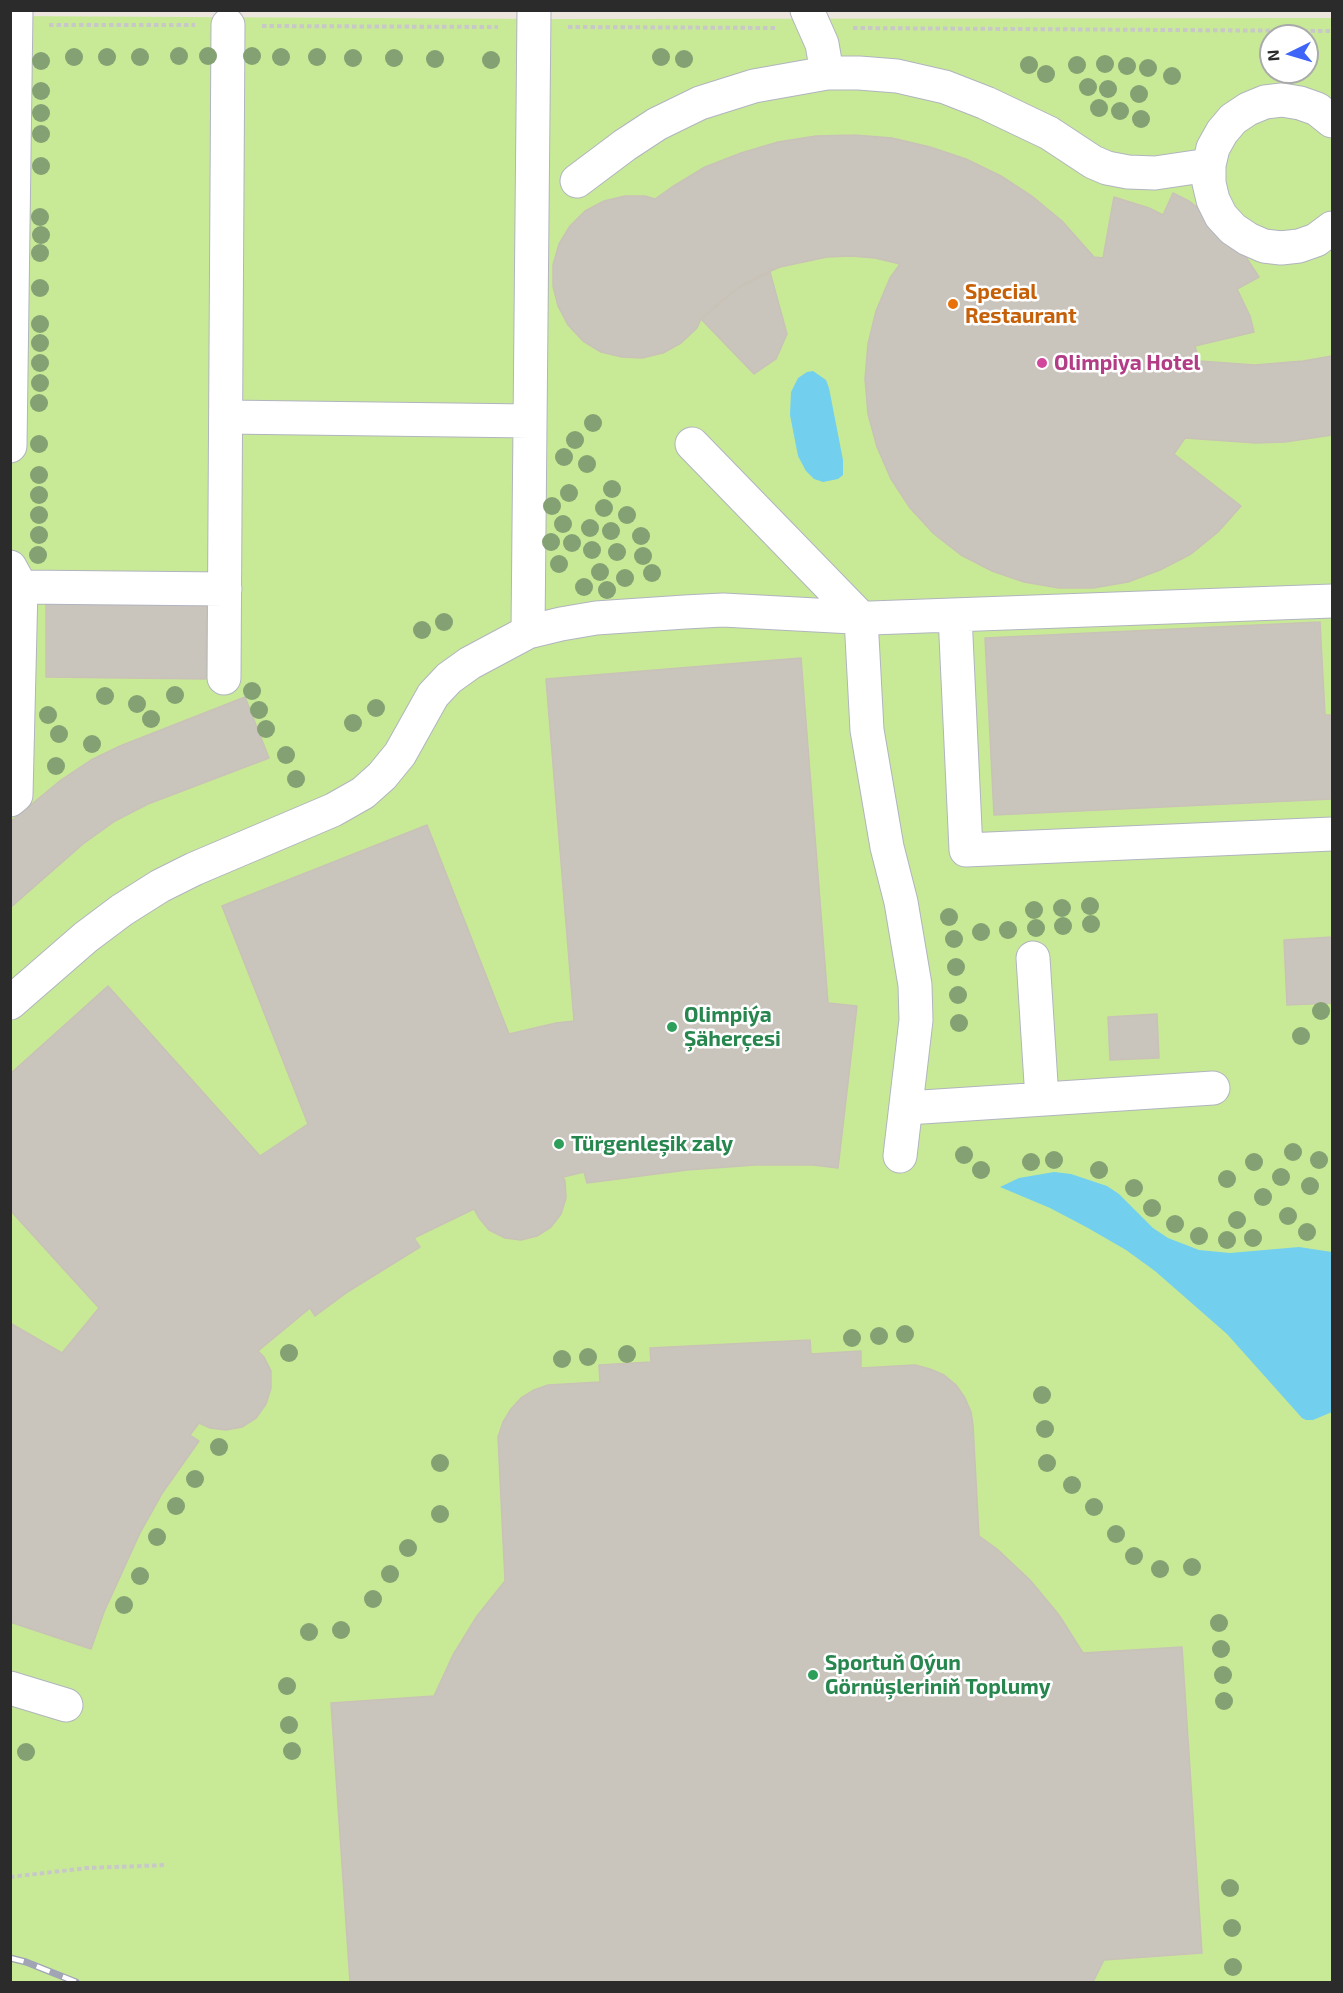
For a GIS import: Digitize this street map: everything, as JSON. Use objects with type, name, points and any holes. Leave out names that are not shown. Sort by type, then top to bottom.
[{"type":"lane","points":[[10,446],[16,18]]},
{"type":"lane","points":[[528,633],[533,19]]},
{"type":"lane","points":[[811,19],[822,44],[827,73]]},
{"type":"lane","points":[[224,678],[228,26]]},
{"type":"lane","points":[[577,181],[657,124],[700,103],[754,86],[827,73],[897,76],[945,87],[986,103],[1049,133],[1093,162],[1107,168],[1128,172],[1155,173],[1209,165]]},
{"type":"lane","points":[[1332,121],[1317,109],[1300,103],[1282,100],[1265,102],[1233,119],[1213,148],[1209,165],[1209,183],[1213,200],[1221,216],[1233,229],[1248,239],[1264,246],[1281,249],[1316,240],[1332,230]]},
{"type":"lane","points":[[226,417],[530,421]]},
{"type":"lane","points":[[692,444],[861,618],[867,730],[886,847],[905,923],[915,985],[916,1020],[900,1156]]},
{"type":"lane","points":[[10,800],[16,795],[16,577],[225,589]]},
{"type":"lane","points":[[10,1004],[86,937],[122,910],[160,886],[194,869],[333,810],[363,793],[382,776],[400,754],[433,695],[449,678],[470,663],[528,633],[596,618],[694,611],[723,610],[861,618],[1332,601]]},
{"type":"lane","points":[[955,615],[966,850],[1332,834]]},
{"type":"lane","points":[[1033,958],[1042,1099]]},
{"type":"lane","points":[[907,1108],[1213,1088]]},
{"type":"lane","points":[[10,1688],[66,1706]]},
{"type":"path","points":[[16,18],[228,26],[533,19],[811,19],[1332,31]]},
{"type":"path","points":[[10,1877],[87,1869],[167,1865]]},
{"type":"green space","name":"Olimpiýa Şäherçesi","points":[[10,16],[549,19],[1332,18],[1332,1982],[11,1982]]},
{"type":"water","points":[[813,371],[826,380],[829,388],[843,460],[843,475],[838,479],[823,482],[814,479],[806,471],[798,456],[790,415],[791,392],[798,378]]},
{"type":"water","points":[[1054,1172],[1071,1174],[1107,1186],[1119,1194],[1153,1228],[1168,1238],[1199,1250],[1230,1253],[1299,1247],[1332,1252],[1332,1412],[1313,1420],[1302,1418],[1227,1334],[1155,1271],[1126,1250],[1088,1228],[1050,1208],[1000,1187],[1019,1178]]},
{"type":"building","name":"Olimpiya Hotel","points":[[854,135],[892,138],[930,147],[966,159],[1001,176],[1033,197],[1062,221],[1094,257],[1103,258],[1114,197],[1163,215],[1173,193],[1189,201],[1216,222],[1240,248],[1259,277],[1237,289],[1250,316],[1254,332],[1195,346],[1199,361],[1255,365],[1332,356],[1332,435],[1285,442],[1256,443],[1185,438],[1174,454],[1241,506],[1218,532],[1191,554],[1160,570],[1128,582],[1093,588],[1059,588],[1024,582],[992,571],[961,555],[934,534],[910,508],[891,479],[877,447],[868,414],[865,379],[868,344],[876,311],[890,278],[900,264],[875,258],[851,256],[827,257],[780,267],[738,288],[701,319],[697,328],[681,343],[663,353],[642,358],[622,357],[601,352],[583,341],[568,325],[558,306],[553,286],[553,265],[559,244],[570,226],[585,211],[604,201],[625,196],[645,196],[655,199],[705,167],[778,142],[816,136]]},
{"type":"building","points":[[770,272],[787,334],[776,359],[754,374],[701,319],[738,288]]},
{"type":"building","points":[[46,597],[207,599],[206,679],[46,677]]},
{"type":"building","points":[[1320,622],[1325,715],[1332,715],[1332,799],[994,815],[985,638]]},
{"type":"building","name":"Türgenleşik zaly","points":[[801,658],[828,1003],[857,1006],[838,1168],[813,1165],[755,1165],[687,1170],[587,1183],[584,1172],[563,1177],[566,1198],[561,1214],[551,1227],[537,1236],[521,1240],[505,1238],[489,1230],[474,1209],[414,1238],[420,1247],[349,1291],[315,1316],[310,1308],[258,1351],[271,1371],[271,1388],[266,1404],[256,1418],[242,1427],[226,1430],[210,1428],[199,1423],[190,1435],[199,1441],[163,1492],[140,1533],[104,1612],[91,1649],[10,1622],[10,1323],[62,1353],[99,1308],[10,1210],[10,1074],[108,986],[260,1156],[308,1124],[222,906],[427,825],[509,1034],[574,1021],[546,679]]},
{"type":"building","points":[[245,697],[269,758],[148,804],[115,821],[83,844],[10,908],[10,822],[61,780],[91,760],[120,746]]},
{"type":"building","points":[[1332,937],[1332,1003],[1287,1005],[1284,940]]},
{"type":"building","points":[[1157,1014],[1159,1058],[1110,1060],[1108,1017]]},
{"type":"building","name":"Sportuň Oýun Görnüşleriniň Toplumy","points":[[810,1340],[811,1354],[861,1351],[861,1368],[915,1365],[944,1375],[956,1385],[971,1412],[973,1425],[979,1536],[997,1549],[1030,1580],[1059,1615],[1083,1653],[1182,1647],[1202,1953],[1104,1960],[1093,1982],[350,1982],[331,1703],[434,1696],[453,1655],[477,1616],[505,1581],[498,1437],[511,1409],[521,1398],[548,1385],[600,1382],[599,1365],[651,1362],[650,1348]]},
{"type":"railway","points":[[10,1958],[76,1982]]},
{"type":"place","name":"Special Restaurant","points":[[953,304]]},
{"type":"place","name":"Olimpiya Hotel","points":[[1042,363]]},
{"type":"place","name":"Olimpiýa Şäherçesi","points":[[672,1027]]},
{"type":"place","name":"Türgenleşik zaly","points":[[559,1144]]},
{"type":"place","name":"Sportuň Oýun Görnüşleriniň Toplumy","points":[[813,1675]]}]
